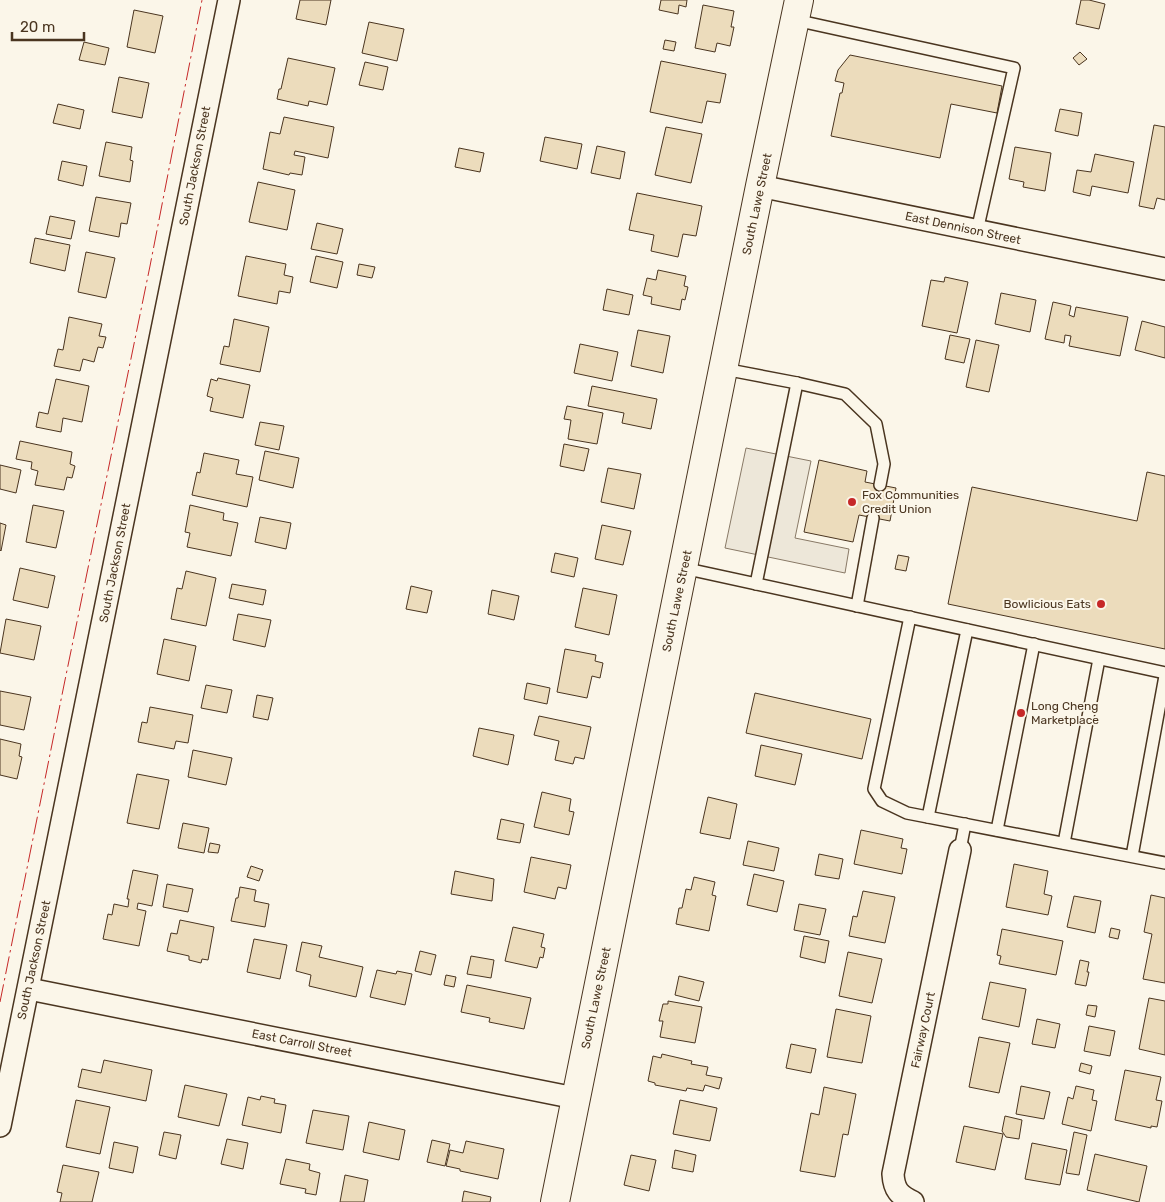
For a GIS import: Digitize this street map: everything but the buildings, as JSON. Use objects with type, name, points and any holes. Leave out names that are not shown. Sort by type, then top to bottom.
[{"type":"main road","name":"South Lawe Street","points":[[555,1202],[797,10]]},
{"type":"street","name":"South Jackson Street","points":[[0,1126],[229,0]]},
{"type":"street","name":"East Dennison Street","points":[[760,186],[1165,269]]},
{"type":"street","name":"Fairway Court","points":[[913,1202],[897,1192],[893,1174],[960,850]]},
{"type":"street","name":"East Carroll Street","points":[[29,989],[575,1098]]},
{"type":"lane","points":[[797,10],[1014,68],[977,231]]},
{"type":"lane","points":[[724,369],[845,394],[876,424],[884,464],[880,485]]},
{"type":"lane","points":[[756,584],[796,383]]},
{"type":"lane","points":[[857,606],[873,518]]},
{"type":"lane","points":[[683,568],[1165,674],[1132,856]]},
{"type":"lane","points":[[910,617],[874,789],[882,801],[907,813],[928,818],[1165,863]]},
{"type":"lane","points":[[928,818],[967,630]]},
{"type":"lane","points":[[997,830],[1034,644]]},
{"type":"lane","points":[[1064,843],[1100,659]]},
{"type":"lane","points":[[960,850],[965,824]]},
{"type":"shaded area","points":[[746,448],[811,461],[795,538],[849,549],[845,573],[725,548]]},
{"type":"power","points":[[0,1002],[150,266],[202,0]]},
{"type":"place","name":"Fox Communities Credit Union","points":[[852,502]]},
{"type":"place","name":"Bowlicious Eats","points":[[1101,604]]},
{"type":"place","name":"Long Cheng Marketplace","points":[[1021,713]]}]
